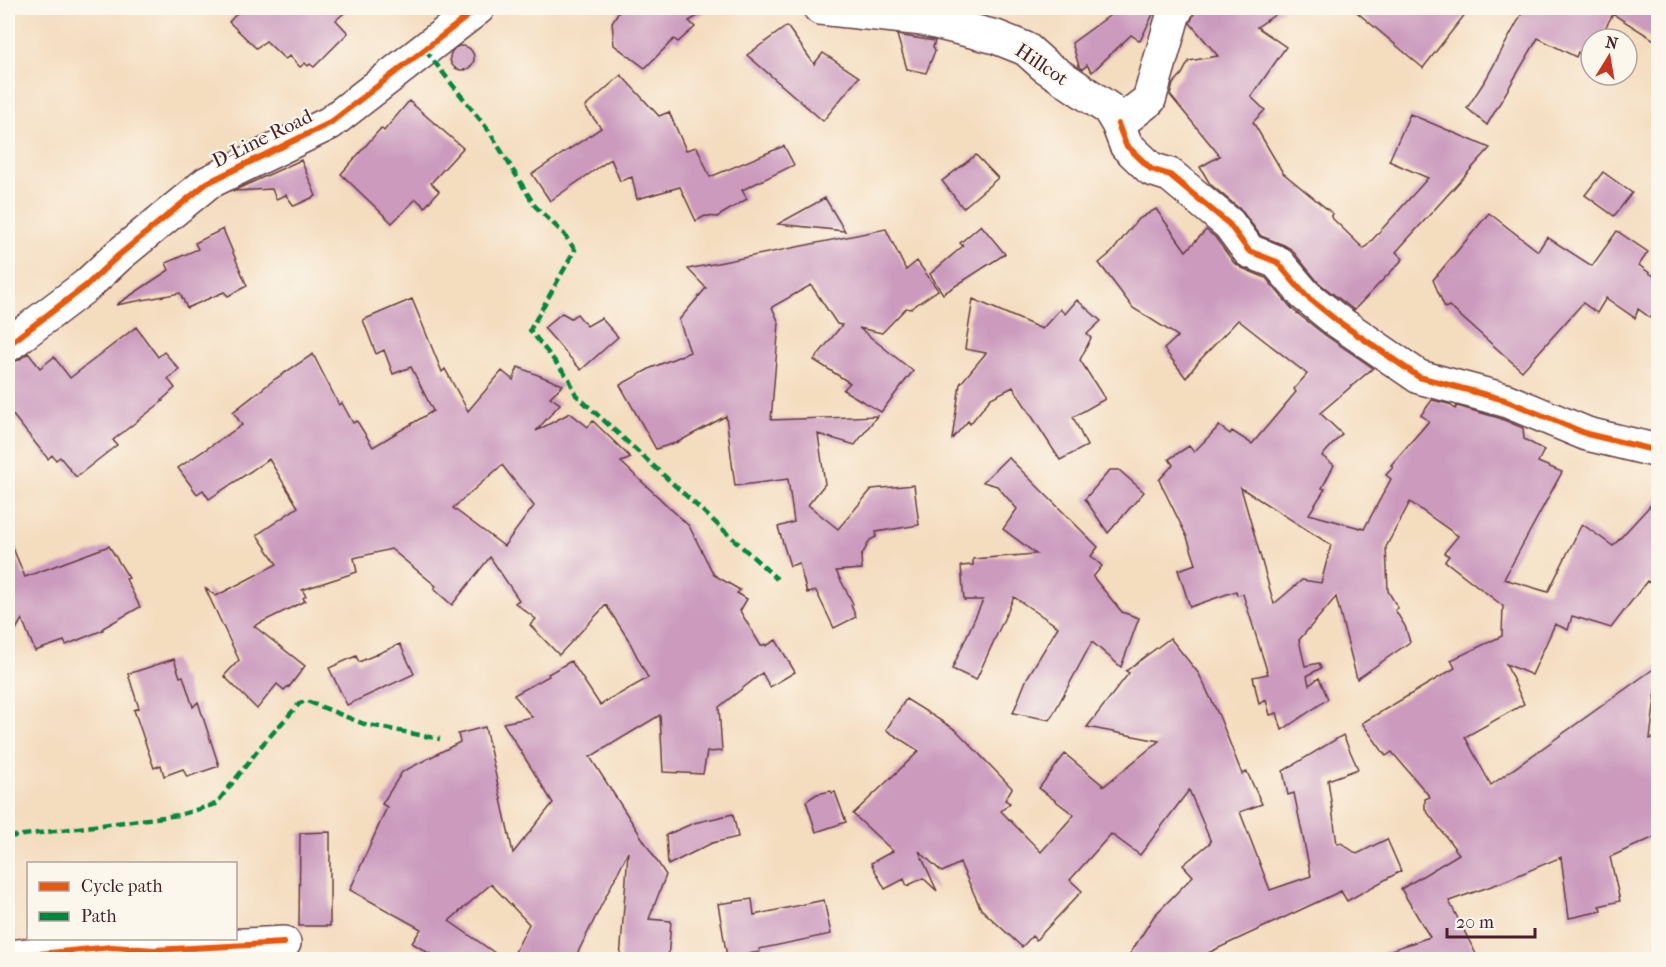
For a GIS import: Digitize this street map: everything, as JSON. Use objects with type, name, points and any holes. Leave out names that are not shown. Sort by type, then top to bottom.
[{"type":"street","name":"D-Line Road","points":[[8,345],[87,285],[119,255],[207,183],[330,123],[478,8]]},
{"type":"street","name":"Hillcot","points":[[820,8],[922,19],[996,37],[1026,50],[1045,66],[1109,109],[1126,145],[1151,170],[1170,175],[1228,224],[1249,251],[1277,262],[1312,301],[1419,377],[1505,400],[1587,434],[1659,451]]},
{"type":"street","points":[[1118,124],[1149,100],[1173,16],[1178,8]]},
{"type":"street","points":[[8,957],[112,947],[154,950],[284,943]]},
{"type":"building","points":[[242,8],[350,8],[336,20],[348,33],[314,67],[305,63],[300,67],[290,56],[285,59],[266,41],[256,48],[229,22]]},
{"type":"building","points":[[621,8],[712,8],[689,21],[695,27],[678,42],[674,39],[645,68],[614,45],[612,22]]},
{"type":"building","points":[[1120,8],[1156,8],[1140,41],[1131,35],[1092,72],[1087,65],[1083,69],[1079,66],[1072,43]]},
{"type":"building","points":[[1196,8],[1285,8],[1257,27],[1286,47],[1251,97],[1265,110],[1253,122],[1283,173],[1333,214],[1331,217],[1364,249],[1428,178],[1389,161],[1410,114],[1490,148],[1396,252],[1403,259],[1354,310],[1318,282],[1291,249],[1261,236],[1241,210],[1210,184],[1200,167],[1220,156],[1170,95],[1173,84],[1189,61],[1218,56],[1190,23]]},
{"type":"building","points":[[1352,8],[1470,8],[1423,68]]},
{"type":"building","points":[[1525,8],[1659,8],[1659,43],[1639,30],[1639,27],[1634,27],[1613,14],[1606,27],[1579,27],[1579,53],[1576,57],[1538,38],[1487,125],[1467,108],[1486,79]]},
{"type":"building","points":[[787,26],[814,64],[823,53],[859,77],[823,121],[747,55]]},
{"type":"building","points":[[897,35],[935,41],[933,47],[935,51],[926,73],[907,69]]},
{"type":"building","points":[[462,46],[471,49],[474,58],[471,67],[462,70],[453,67],[450,58],[453,49]]},
{"type":"building","points":[[621,75],[659,116],[669,112],[686,150],[697,147],[710,177],[784,146],[794,165],[742,190],[747,199],[717,217],[705,216],[696,221],[680,187],[637,199],[632,177],[620,181],[611,159],[550,201],[532,174],[601,128],[585,107]]},
{"type":"building","points":[[409,101],[463,148],[431,183],[439,191],[425,207],[416,199],[392,223],[341,174],[381,128],[384,131]]},
{"type":"building","points":[[976,155],[998,178],[963,208],[942,181]]},
{"type":"building","points":[[301,160],[316,196],[294,206],[286,195],[276,199],[272,189],[233,191]]},
{"type":"building","points":[[1603,172],[1632,193],[1614,216],[1585,195]]},
{"type":"building","points":[[825,198],[845,231],[778,224]]},
{"type":"building","points":[[1156,209],[1186,251],[1206,230],[1215,237],[1234,263],[1266,278],[1293,310],[1373,368],[1320,413],[1342,434],[1322,456],[1334,465],[1322,488],[1325,489],[1309,514],[1364,529],[1391,479],[1386,475],[1393,467],[1391,465],[1429,421],[1421,415],[1432,400],[1449,404],[1455,409],[1457,406],[1499,418],[1523,428],[1524,439],[1544,450],[1538,462],[1562,472],[1504,579],[1548,592],[1582,524],[1613,546],[1659,496],[1659,588],[1647,581],[1611,628],[1572,616],[1568,630],[1555,624],[1532,675],[1506,664],[1524,704],[1465,737],[1491,785],[1659,665],[1650,739],[1659,736],[1659,835],[1610,857],[1620,901],[1599,906],[1602,911],[1569,918],[1561,857],[1500,883],[1449,901],[1479,960],[1376,960],[1376,955],[1430,937],[1401,889],[1459,854],[1425,809],[1425,799],[1430,797],[1392,752],[1386,756],[1362,723],[1455,668],[1451,660],[1502,636],[1503,606],[1445,561],[1449,556],[1444,553],[1458,536],[1410,502],[1386,547],[1388,591],[1398,608],[1395,610],[1405,626],[1410,642],[1357,679],[1336,597],[1299,640],[1305,666],[1319,663],[1321,668],[1307,676],[1309,685],[1319,678],[1328,699],[1282,730],[1277,713],[1270,715],[1266,700],[1259,704],[1253,677],[1268,674],[1243,594],[1237,595],[1236,591],[1190,607],[1178,570],[1196,564],[1187,537],[1159,480],[1173,465],[1169,459],[1189,446],[1194,452],[1219,426],[1230,434],[1232,431],[1252,444],[1296,392],[1294,389],[1307,374],[1238,320],[1186,378],[1164,349],[1178,336],[1133,308],[1099,263],[1112,252],[1137,220]],"holes":[[[1241,488],[1331,545],[1321,583],[1302,580],[1274,604]]]},
{"type":"building","points":[[1489,213],[1538,251],[1547,237],[1592,266],[1617,231],[1648,252],[1639,265],[1659,280],[1659,324],[1638,309],[1635,318],[1606,298],[1597,313],[1583,303],[1522,371],[1449,306],[1445,308],[1433,280]]},
{"type":"building","points":[[981,225],[1005,254],[943,294],[930,274],[963,246],[960,243]]},
{"type":"building","points":[[223,229],[247,286],[228,296],[224,292],[187,308],[180,293],[116,305],[169,270],[166,263],[198,249],[195,243]]},
{"type":"building","points":[[886,229],[906,270],[917,261],[938,290],[910,309],[906,308],[882,333],[859,328],[913,371],[881,412],[843,390],[850,383],[814,360],[842,325],[837,324],[811,285],[772,307],[779,323],[771,420],[877,416],[855,445],[818,434],[825,484],[808,505],[838,529],[872,489],[914,485],[919,525],[876,532],[876,537],[870,540],[861,557],[862,569],[836,571],[853,604],[851,605],[856,617],[834,628],[816,591],[807,593],[799,563],[790,566],[778,527],[794,522],[788,479],[735,486],[726,416],[678,442],[656,449],[620,385],[651,368],[690,352],[679,320],[706,288],[688,269]]},
{"type":"building","points":[[412,299],[442,372],[445,369],[468,411],[502,371],[513,380],[518,367],[563,385],[550,397],[560,404],[536,431],[570,413],[588,427],[593,421],[631,458],[621,462],[689,526],[714,575],[740,590],[737,593],[747,599],[740,611],[761,646],[765,644],[766,646],[776,640],[795,672],[770,687],[762,673],[719,707],[722,751],[707,752],[703,774],[663,772],[660,715],[590,757],[666,875],[649,919],[671,921],[668,960],[620,960],[628,852],[574,960],[511,960],[529,924],[491,884],[449,921],[505,960],[440,960],[412,943],[421,929],[350,890],[387,807],[382,804],[402,772],[460,742],[458,734],[485,727],[513,853],[553,803],[503,723],[532,717],[514,695],[571,661],[600,705],[648,678],[628,639],[606,605],[559,655],[530,625],[536,619],[515,603],[519,600],[490,557],[452,605],[434,589],[436,586],[391,549],[354,558],[357,572],[302,590],[306,596],[303,598],[305,601],[254,626],[305,666],[289,687],[284,690],[277,684],[257,709],[224,676],[239,660],[205,588],[216,596],[277,564],[257,535],[298,507],[269,459],[209,499],[203,490],[197,494],[178,468],[242,425],[233,412],[275,379],[313,354],[339,405],[342,403],[353,423],[357,421],[373,447],[433,411],[411,367],[393,374],[384,350],[376,354],[363,320]],"holes":[[[502,465],[534,506],[504,546],[453,508]]]},
{"type":"building","points":[[973,299],[1042,329],[1060,309],[1065,314],[1077,300],[1101,321],[1087,334],[1091,338],[1080,360],[1105,399],[1073,417],[1087,446],[1060,460],[1013,387],[991,398],[970,424],[968,421],[952,439],[960,384],[986,353],[965,349]]},
{"type":"building","points":[[562,313],[571,318],[577,314],[587,326],[601,318],[618,337],[581,370],[544,328]]},
{"type":"building","points":[[136,327],[158,357],[164,352],[179,369],[168,379],[175,388],[163,401],[113,440],[117,445],[76,477],[60,457],[56,460],[52,455],[48,459],[8,409],[8,363],[19,360],[28,353],[40,368],[54,357],[70,378]]},
{"type":"building","points":[[1008,457],[1098,547],[1091,556],[1102,566],[1093,577],[1122,612],[1139,618],[1121,667],[1092,642],[1050,720],[1013,713],[1027,678],[1058,627],[1014,597],[976,680],[952,669],[983,600],[964,600],[961,566],[973,565],[973,559],[1036,554],[1003,529],[1017,509],[997,486],[983,482]]},
{"type":"building","points":[[1110,470],[1119,470],[1144,492],[1108,533],[1085,499]]},
{"type":"building","points":[[8,536],[25,577],[109,546],[129,578],[126,579],[140,607],[103,630],[66,645],[64,641],[35,651],[22,619],[8,643]]},
{"type":"building","points":[[1170,638],[1199,674],[1220,718],[1242,774],[1247,772],[1262,804],[1240,812],[1270,890],[1311,876],[1294,793],[1288,795],[1283,771],[1343,735],[1358,769],[1328,780],[1337,844],[1341,843],[1357,854],[1387,839],[1401,871],[1347,901],[1341,891],[1193,960],[1126,960],[1154,916],[1193,876],[1183,865],[1211,842],[1189,790],[1140,855],[1111,834],[1070,880],[1082,891],[1036,940],[1032,936],[1022,947],[981,909],[960,863],[942,872],[919,851],[937,891],[923,878],[907,886],[904,879],[885,889],[871,863],[893,851],[853,814],[919,751],[886,730],[906,699],[956,730],[1012,788],[1005,800],[1010,803],[1001,811],[1041,852],[1074,815],[1039,788],[1065,754],[1104,786],[1159,741],[1087,727],[1129,673],[1126,671]]},
{"type":"building","points":[[400,644],[414,674],[347,705],[329,668],[356,656],[359,662]]},
{"type":"building","points":[[174,659],[180,677],[183,676],[193,707],[198,702],[219,766],[187,777],[183,769],[164,776],[161,765],[154,768],[134,710],[139,708],[128,674]]},
{"type":"building","points":[[835,792],[846,822],[816,832],[806,801],[817,794]]},
{"type":"building","points":[[733,814],[738,837],[712,843],[668,865],[666,835],[694,823]]},
{"type":"building","points":[[330,832],[330,926],[299,926],[300,833]]},
{"type":"building","points":[[752,899],[754,915],[824,900],[831,934],[759,949],[760,952],[727,957],[718,904]]},
{"type":"marked path","points":[[425,50],[489,131],[535,206],[564,234],[575,250],[530,330],[569,379],[576,395],[777,579]]},
{"type":"marked path","points":[[8,837],[179,815],[216,804],[262,745],[300,703],[307,701],[364,724],[440,739]]},
{"type":"cycle path","points":[[8,345],[87,285],[119,255],[207,183],[330,123],[478,8]]},
{"type":"cycle path","points":[[1118,124],[1126,145],[1151,169],[1170,175],[1229,224],[1249,251],[1277,262],[1305,295],[1336,320],[1419,377],[1505,400],[1587,434],[1658,451]]},
{"type":"cycle path","points":[[8,957],[112,947],[154,950],[284,943]]}]
